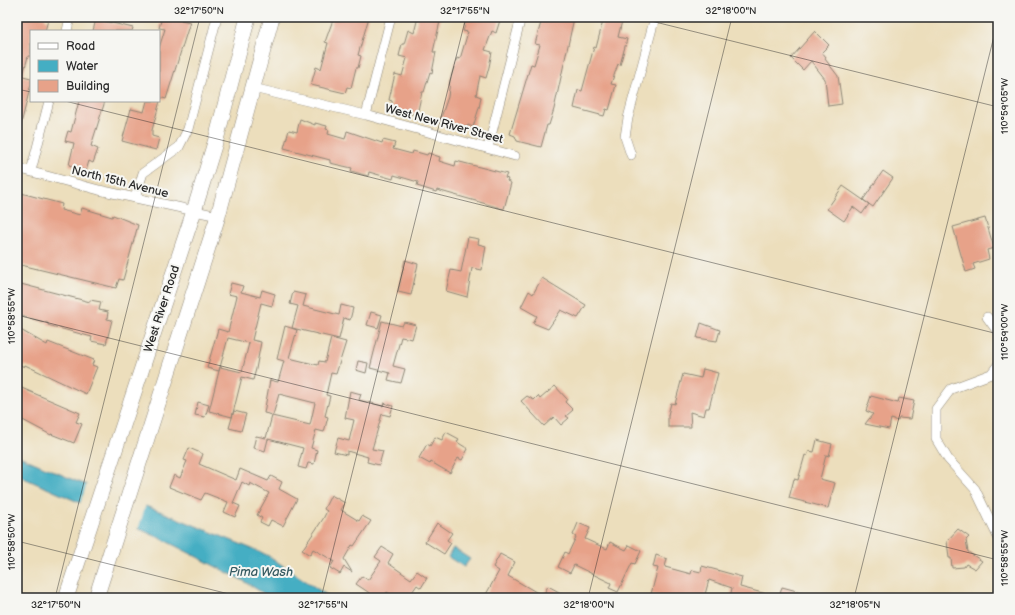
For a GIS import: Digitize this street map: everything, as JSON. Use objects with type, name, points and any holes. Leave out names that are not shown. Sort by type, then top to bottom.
[{"type":"main road","name":"West River Road","points":[[66,598],[109,472],[194,211],[217,136],[248,17]]},
{"type":"main road","points":[[96,598],[218,216],[272,17]]},
{"type":"street","points":[[67,30],[70,17]]},
{"type":"street","points":[[135,198],[144,174],[179,148],[184,140],[217,17]]},
{"type":"street","name":"West New River Street","points":[[366,115],[391,17]]},
{"type":"street","points":[[488,148],[521,17]]},
{"type":"street","points":[[631,155],[625,137],[628,118],[655,17]]},
{"type":"street","name":"West New River Street","points":[[253,88],[366,115],[515,156]]},
{"type":"street","points":[[31,171],[49,102]]},
{"type":"street","name":"North 15th Avenue","points":[[17,168],[135,198],[218,216]]},
{"type":"street","points":[[987,317],[998,332]]},
{"type":"street","points":[[998,365],[991,374],[950,389],[936,409],[936,439],[948,459],[975,489],[998,537]]},
{"type":"water","name":"Pima Wash","points":[[17,455],[76,481],[162,512],[267,555],[331,598],[271,598],[242,580],[160,538],[17,475]]},
{"type":"water","points":[[453,548],[470,559],[464,567],[448,557]]},
{"type":"pier","points":[[87,483],[146,504],[138,530],[80,504]]},
{"type":"building","points":[[18,17],[45,17],[45,19],[48,20],[45,30],[30,30],[30,56],[28,56],[23,76],[30,78],[30,88],[20,128],[17,128]]},
{"type":"building","points":[[162,17],[182,17],[181,20],[190,22],[166,99],[160,97],[160,45],[165,29],[159,28]]},
{"type":"building","points":[[334,17],[369,17],[358,55],[361,56],[358,68],[356,68],[351,88],[347,87],[345,93],[311,85],[316,67],[321,69],[328,43],[325,42]]},
{"type":"building","points":[[418,17],[441,17],[433,52],[436,52],[432,73],[430,72],[424,92],[422,92],[417,115],[392,110],[392,101],[389,100],[395,74],[402,76],[407,58],[399,56],[402,44],[404,44],[408,30],[414,33]]},
{"type":"building","points":[[467,17],[501,17],[496,33],[492,31],[485,50],[492,52],[486,78],[480,76],[476,95],[481,97],[473,127],[468,125],[467,127],[440,120],[448,97],[450,80],[457,58],[460,59],[468,32],[463,31]]},
{"type":"building","points":[[546,17],[574,18],[554,109],[549,125],[547,125],[541,147],[517,141],[515,136],[510,134],[531,64],[534,65],[540,45],[535,44],[542,19],[545,19]]},
{"type":"building","points":[[604,17],[623,17],[618,37],[627,39],[620,65],[618,64],[611,84],[616,85],[609,110],[606,109],[604,116],[574,108],[578,90],[582,91]]},
{"type":"building","points":[[96,19],[133,28],[132,30],[93,30]]},
{"type":"building","points":[[815,31],[829,45],[822,52],[826,57],[825,59],[838,76],[842,104],[828,106],[825,79],[811,61],[803,70],[791,58]]},
{"type":"building","points":[[79,102],[105,102],[91,146],[98,149],[93,163],[89,161],[86,171],[69,165],[74,143],[65,141],[68,131],[71,132]]},
{"type":"building","points":[[147,102],[160,102],[152,130],[152,136],[159,138],[156,150],[122,141],[131,109],[144,112]]},
{"type":"building","points":[[300,119],[315,125],[315,123],[327,126],[326,129],[329,130],[328,134],[345,139],[347,131],[382,143],[383,140],[395,143],[393,149],[412,154],[413,151],[427,155],[428,153],[440,157],[439,161],[455,166],[456,161],[507,174],[505,178],[511,183],[504,209],[437,190],[436,192],[417,186],[418,182],[394,175],[393,179],[369,172],[368,176],[351,171],[352,168],[330,163],[330,160],[284,148],[289,130],[297,132]]},
{"type":"building","points":[[883,171],[893,178],[873,207],[863,200]]},
{"type":"building","points":[[843,186],[869,204],[862,214],[853,207],[844,221],[827,209]]},
{"type":"building","points":[[21,193],[62,204],[61,210],[80,215],[82,208],[112,217],[113,215],[138,225],[123,280],[119,279],[116,288],[17,264],[17,200],[19,201]]},
{"type":"building","points":[[985,218],[994,248],[987,250],[989,259],[973,264],[975,269],[966,272],[953,227]]},
{"type":"building","points":[[468,237],[479,239],[478,244],[486,246],[482,270],[472,268],[467,297],[446,291],[451,270],[461,272]]},
{"type":"building","points":[[405,260],[418,264],[411,295],[398,292]]},
{"type":"building","points":[[542,278],[586,305],[578,318],[561,310],[548,329],[533,323],[537,316],[521,307],[529,291],[533,294]]},
{"type":"building","points":[[17,283],[90,302],[90,300],[101,302],[99,310],[108,312],[107,319],[112,320],[106,344],[91,341],[92,337],[17,315]]},
{"type":"building","points":[[231,283],[243,286],[241,292],[260,297],[262,290],[275,294],[272,306],[261,303],[252,340],[261,342],[256,369],[253,380],[242,377],[232,417],[209,411],[219,371],[207,368],[218,329],[228,332],[237,296],[228,294]],"holes":[[[228,338],[249,343],[242,372],[220,367]]]},
{"type":"building","points":[[293,292],[306,295],[303,306],[339,315],[341,305],[353,308],[350,320],[344,318],[339,339],[292,328],[298,306],[290,304]]},
{"type":"building","points":[[371,312],[382,315],[378,328],[367,325]]},
{"type":"building","points":[[382,321],[402,326],[404,322],[416,325],[412,339],[401,337],[393,366],[405,369],[401,383],[388,380],[390,373],[370,368]]},
{"type":"building","points":[[701,323],[720,330],[717,341],[697,338]]},
{"type":"building","points":[[285,326],[297,330],[289,358],[318,365],[319,361],[325,362],[331,338],[346,342],[336,374],[331,373],[326,395],[330,396],[325,416],[328,417],[324,432],[316,430],[311,448],[317,450],[314,464],[308,463],[306,469],[298,467],[303,448],[268,439],[265,451],[253,448],[256,436],[266,438],[272,416],[310,425],[315,403],[279,394],[273,415],[264,413],[270,380],[278,382],[284,361],[277,359]]},
{"type":"building","points":[[17,328],[47,345],[48,342],[94,360],[92,365],[97,367],[86,394],[25,365],[24,367],[17,363]]},
{"type":"building","points":[[358,361],[368,363],[366,373],[356,370]]},
{"type":"building","points":[[703,369],[718,373],[709,408],[706,408],[704,416],[690,412],[691,427],[668,427],[668,415],[671,403],[675,404],[683,374],[701,378]]},
{"type":"building","points":[[17,386],[80,413],[76,422],[82,424],[74,443],[51,435],[17,417]]},
{"type":"building","points":[[555,386],[567,399],[565,402],[573,410],[566,416],[569,418],[561,425],[554,417],[544,426],[521,401],[527,396],[534,400],[538,396],[540,399]]},
{"type":"building","points":[[350,391],[361,394],[359,400],[383,406],[384,403],[393,406],[390,416],[382,414],[372,449],[383,451],[379,465],[367,462],[368,457],[347,451],[347,455],[334,452],[338,438],[349,441],[354,420],[345,418]]},
{"type":"building","points":[[871,396],[898,403],[899,398],[914,401],[910,419],[899,418],[898,421],[891,419],[889,429],[865,424],[873,414],[866,411]]},
{"type":"building","points":[[198,402],[209,405],[205,417],[195,415]]},
{"type":"building","points":[[234,411],[246,414],[241,431],[229,428]]},
{"type":"building","points":[[446,432],[459,439],[457,442],[468,449],[462,460],[458,458],[450,473],[431,462],[430,464],[419,458],[427,444],[430,446],[435,437],[442,440]]},
{"type":"building","points":[[817,440],[832,444],[829,456],[826,455],[820,479],[835,483],[828,508],[789,498],[794,479],[798,480],[805,455],[807,456],[809,451],[814,452]]},
{"type":"building","points":[[189,448],[203,454],[199,464],[236,480],[240,469],[268,481],[271,476],[282,482],[279,489],[297,499],[283,526],[271,520],[268,526],[260,522],[262,518],[257,515],[269,493],[250,483],[249,486],[242,482],[233,503],[240,506],[235,517],[224,512],[228,502],[205,493],[201,500],[169,487],[174,475],[180,478],[187,461],[184,460]]},
{"type":"building","points":[[331,495],[345,503],[341,510],[359,521],[362,516],[371,521],[354,546],[352,545],[344,559],[352,572],[344,567],[340,574],[330,568],[334,561],[313,549],[310,555],[302,550],[323,519],[327,511],[324,509]]},
{"type":"building","points":[[437,523],[452,533],[447,540],[451,543],[444,554],[425,542]]},
{"type":"building","points":[[578,523],[590,528],[585,539],[607,549],[610,542],[626,550],[629,545],[641,551],[635,564],[632,563],[618,592],[609,588],[611,583],[574,565],[570,573],[558,567],[565,552],[568,554],[576,537],[573,535]]},
{"type":"building","points":[[958,529],[969,537],[966,540],[968,552],[982,561],[975,569],[966,564],[964,567],[952,568],[947,541]]},
{"type":"building","points":[[382,547],[393,554],[388,563],[411,579],[417,571],[427,578],[421,588],[417,585],[408,598],[395,598],[387,592],[384,598],[377,598],[356,584],[362,576],[368,580],[381,561],[375,557]]},
{"type":"building","points":[[500,554],[515,562],[508,576],[543,596],[548,586],[570,598],[484,598],[499,571],[493,567]]},
{"type":"building","points":[[656,555],[667,559],[665,567],[691,574],[692,570],[701,572],[702,566],[742,577],[740,587],[770,595],[770,598],[730,598],[732,588],[709,580],[704,598],[668,598],[651,594],[658,568],[653,567]]},
{"type":"building","points":[[782,587],[812,595],[811,598],[779,598]]}]
